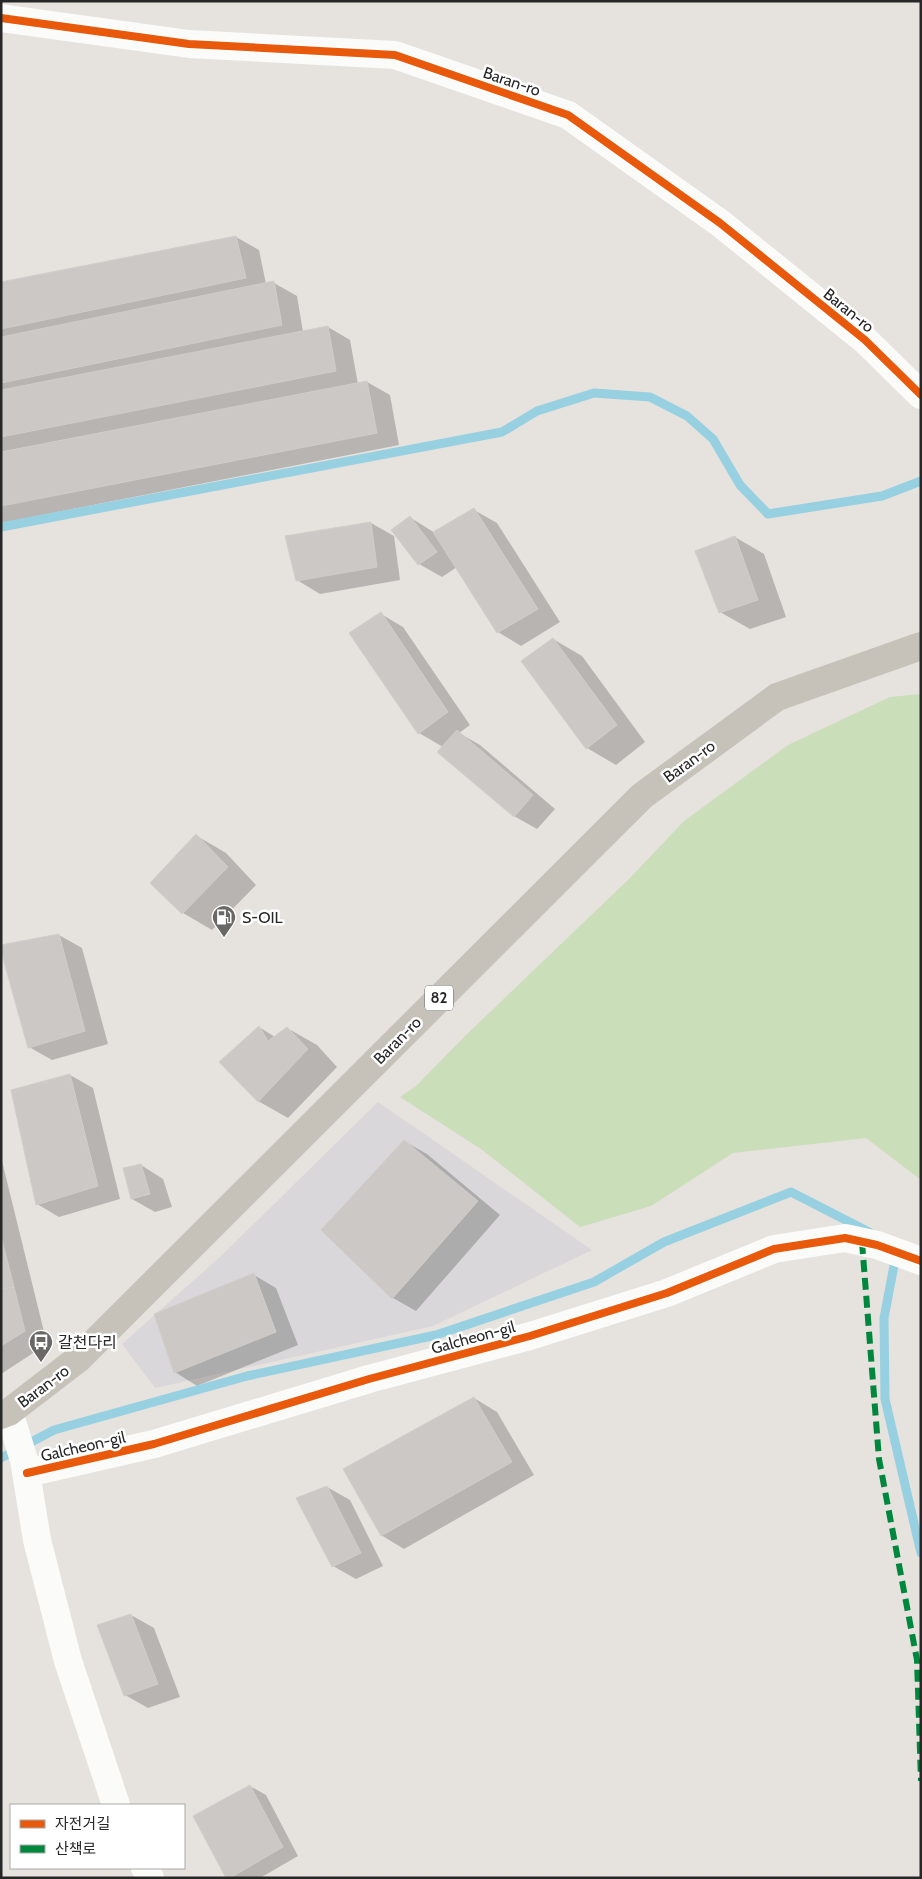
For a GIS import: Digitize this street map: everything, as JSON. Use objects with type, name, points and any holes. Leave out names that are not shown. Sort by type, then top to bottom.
[{"type":"main road","name":"Baran-ro","points":[[8,1419],[78,1359],[642,796],[777,698],[921,646]]},
{"type":"street","name":"Baran-ro","points":[[1,18],[189,44],[395,55],[568,115],[720,223],[866,340],[921,395]]},
{"type":"street","name":"Galcheon-gil","points":[[25,1466],[154,1444],[370,1379],[530,1336],[667,1293],[774,1249],[845,1238],[877,1245],[919,1261]]},
{"type":"street","name":"Galcheon-gil","points":[[8,1419],[25,1466],[37,1540],[68,1661],[116,1804]]},
{"type":"shaded area","points":[[378,1102],[592,1250],[433,1326],[155,1388],[122,1344],[220,1257]]},
{"type":"green space","points":[[921,694],[921,1180],[866,1138],[733,1153],[651,1206],[580,1227],[481,1149],[400,1097],[416,1086],[465,1036],[629,879],[684,821],[788,745],[890,697]]},
{"type":"building","points":[[236,236],[246,278],[1,329],[1,282]]},
{"type":"building","points":[[274,281],[282,325],[1,383],[1,337]]},
{"type":"building","points":[[328,326],[336,371],[1,437],[1,390]]},
{"type":"building","points":[[367,381],[377,433],[1,506],[1,452]]},
{"type":"building","points":[[474,508],[538,609],[497,633],[433,532]]},
{"type":"building","points":[[410,516],[437,552],[418,565],[391,530]]},
{"type":"building","points":[[371,522],[377,567],[296,581],[285,536]]},
{"type":"building","points":[[735,536],[758,600],[719,613],[695,551]]},
{"type":"building","points":[[381,612],[448,712],[418,734],[349,633]]},
{"type":"building","points":[[553,638],[617,725],[586,749],[521,661]]},
{"type":"building","points":[[457,730],[533,795],[514,817],[437,752]]},
{"type":"building","points":[[196,834],[228,867],[182,914],[150,883]]},
{"type":"building","points":[[59,934],[85,1031],[28,1048],[1,951],[1,945]]},
{"type":"building","points":[[259,1026],[268,1041],[287,1027],[308,1049],[258,1102],[219,1062]]},
{"type":"building","points":[[70,1074],[98,1186],[36,1205],[11,1090]]},
{"type":"building","points":[[404,1140],[478,1201],[392,1299],[321,1230]]},
{"type":"building","points":[[141,1164],[150,1194],[131,1199],[123,1168]]},
{"type":"building","points":[[1,1236],[14,1287],[1,1289]]},
{"type":"building","points":[[254,1273],[276,1332],[174,1373],[154,1314]]},
{"type":"building","points":[[14,1287],[25,1331],[1,1346],[1,1289]]},
{"type":"building","points":[[474,1397],[512,1462],[381,1536],[343,1469]]},
{"type":"building","points":[[327,1486],[361,1553],[332,1567],[296,1498]]},
{"type":"building","points":[[131,1614],[158,1684],[124,1696],[97,1625]]},
{"type":"building","points":[[250,1785],[283,1847],[230,1878],[226,1878],[193,1816]]},
{"type":"waterway","points":[[1,527],[502,432],[537,411],[594,393],[650,397],[687,416],[713,439],[740,485],[768,514],[882,496],[921,481]]},
{"type":"waterway","points":[[1,1458],[54,1430],[247,1376],[436,1335],[594,1282],[664,1242],[791,1192],[869,1232]]},
{"type":"waterway","points":[[896,1255],[884,1318],[885,1399],[921,1553]]},
{"type":"marked path","points":[[862,1242],[879,1459],[917,1660],[921,1781]]},
{"type":"cycle path","points":[[1,18],[189,44],[395,55],[568,115],[720,223],[865,340],[921,395]]},
{"type":"cycle path","points":[[27,1473],[154,1444],[369,1379],[530,1336],[667,1293],[774,1249],[845,1238],[877,1245],[921,1261]]},
{"type":"place","name":"S-OIL","points":[[224,938]]},
{"type":"place","name":"갈천다리","points":[[41,1363]]}]
